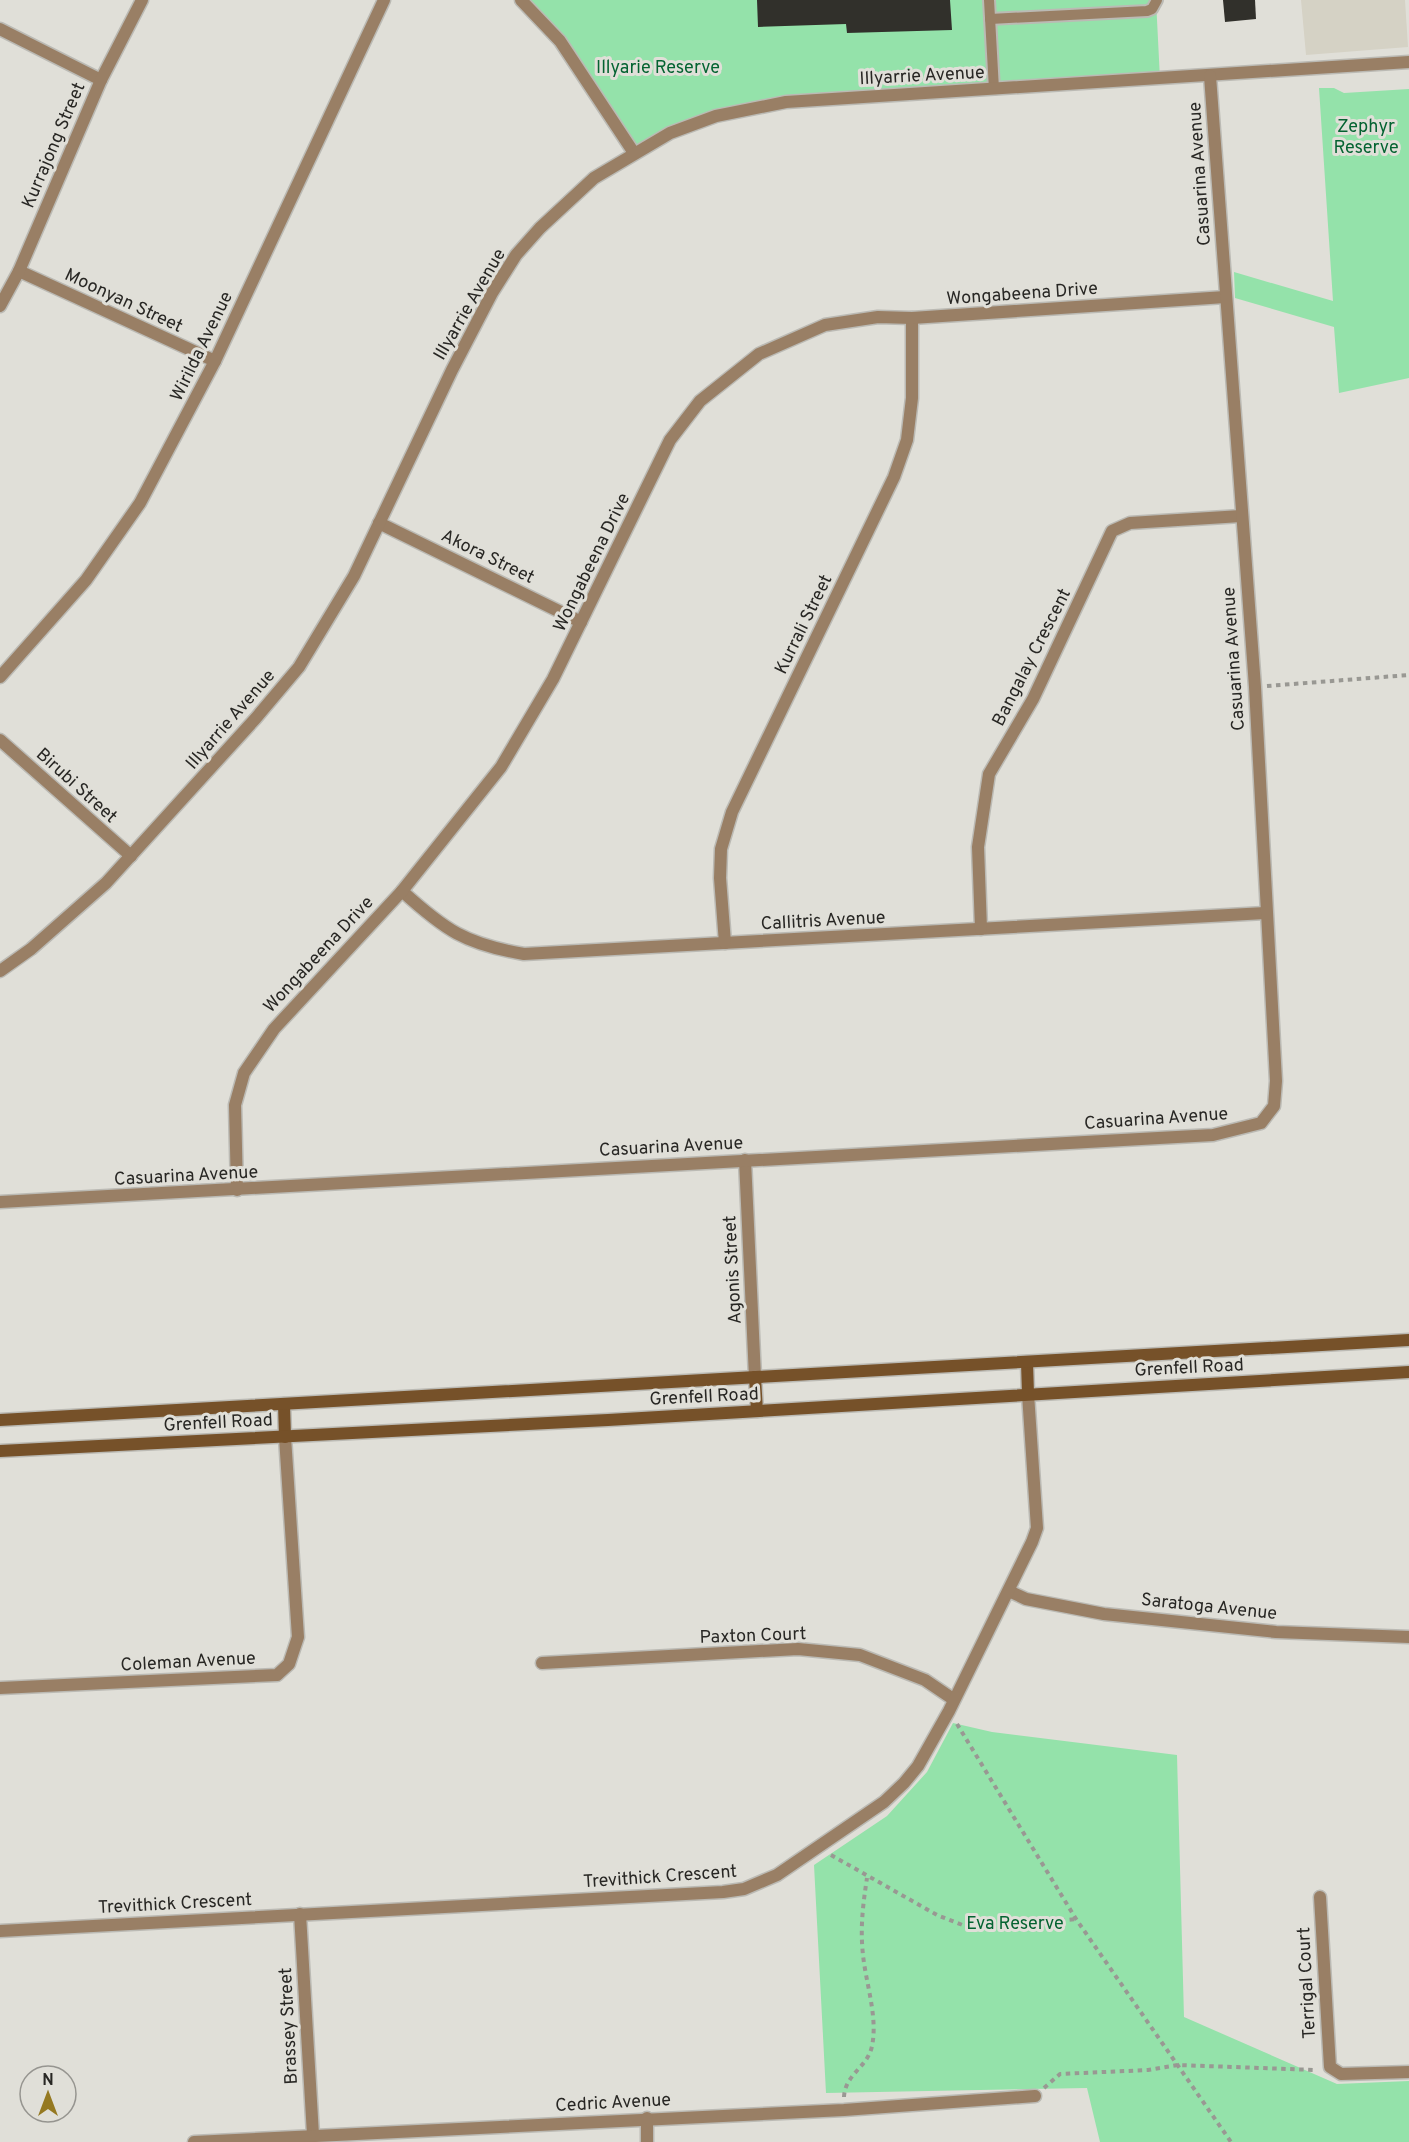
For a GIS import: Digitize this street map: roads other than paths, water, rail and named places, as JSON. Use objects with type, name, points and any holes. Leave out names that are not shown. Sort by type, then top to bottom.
[{"type":"main road","name":"Grenfell Road","points":[[0,1420],[1409,1340]]},
{"type":"main road","points":[[1027,1362],[1028,1394]]},
{"type":"main road","name":"Grenfell Road","points":[[0,1451],[757,1411],[1409,1371]]},
{"type":"main road","points":[[755,1377],[757,1411]]},
{"type":"main road","points":[[284,1404],[285,1437]]},
{"type":"street","name":"Kurrajong Street","points":[[0,306],[19,271],[101,80],[142,0]]},
{"type":"street","name":"Wirilda Avenue","points":[[0,677],[86,580],[140,503],[215,362],[384,0]]},
{"type":"street","points":[[521,0],[560,41],[634,153]]},
{"type":"street","points":[[0,29],[101,80]]},
{"type":"street","name":"Illyarrie Avenue","points":[[0,971],[31,949],[106,883],[256,718],[299,667],[354,576],[452,370],[492,294],[516,255],[562,205],[594,178],[670,133],[716,116],[752,107],[796,101],[1409,62]]},
{"type":"street","name":"Casuarina Avenue","points":[[0,1202],[1213,1135],[1261,1123],[1274,1106],[1276,1081],[1264,913],[1255,687],[1209,76]]},
{"type":"street","name":"Moonyan Street","points":[[19,271],[215,362]]},
{"type":"street","name":"Wongabeena Drive","points":[[237,1190],[235,1105],[244,1073],[274,1029],[402,891],[501,767],[554,679],[670,440],[700,400],[759,354],[825,325],[878,317],[912,318],[1225,297]]},
{"type":"street","name":"Kurrali Street","points":[[725,943],[720,868],[721,849],[732,812],[894,477],[907,440],[912,398],[912,318]]},
{"type":"street","name":"Bangalay Crescent","points":[[981,929],[978,847],[989,774],[1033,699],[1112,531],[1130,523],[1241,516]]},
{"type":"street","name":"Akora Street","points":[[379,523],[581,622]]},
{"type":"street","name":"Birubi Street","points":[[0,740],[131,856]]},
{"type":"street","name":"Callitris Avenue","points":[[402,891],[440,925],[486,948],[524,954],[1264,913]]},
{"type":"street","name":"Agonis Street","points":[[745,1160],[755,1377]]},
{"type":"street","name":"Trevithick Crescent","points":[[0,1931],[723,1892],[760,1884],[820,1848],[884,1802],[918,1766],[1009,1591],[1037,1527],[1028,1394]]},
{"type":"street","name":"Coleman Avenue","points":[[0,1688],[277,1675],[289,1664],[298,1637],[285,1437]]},
{"type":"street","name":"Saratoga Avenue","points":[[1009,1591],[1026,1599],[1104,1614],[1276,1632],[1409,1637]]},
{"type":"street","name":"Paxton Court","points":[[542,1663],[798,1649],[860,1654],[925,1680],[951,1705]]},
{"type":"street","name":"Terrigal Court","points":[[1320,1897],[1331,2069],[1341,2074],[1409,2073]]},
{"type":"street","name":"Brassey Street","points":[[300,1914],[313,2135]]},
{"type":"street","name":"Cedric Avenue","points":[[194,2142],[843,2110],[1035,2096]]},
{"type":"street","points":[[647,2118],[647,2142]]},
{"type":"lane","points":[[990,0],[994,89]]},
{"type":"lane","points":[[990,19],[1147,11],[1152,9],[1157,0]]},
{"type":"park label","name":"Illyarie Reserve","points":[[658,67]]},
{"type":"park label","name":"Zephyr Reserve","points":[[1366,136]]},
{"type":"park label","name":"Eva Reserve","points":[[1015,1923]]}]
